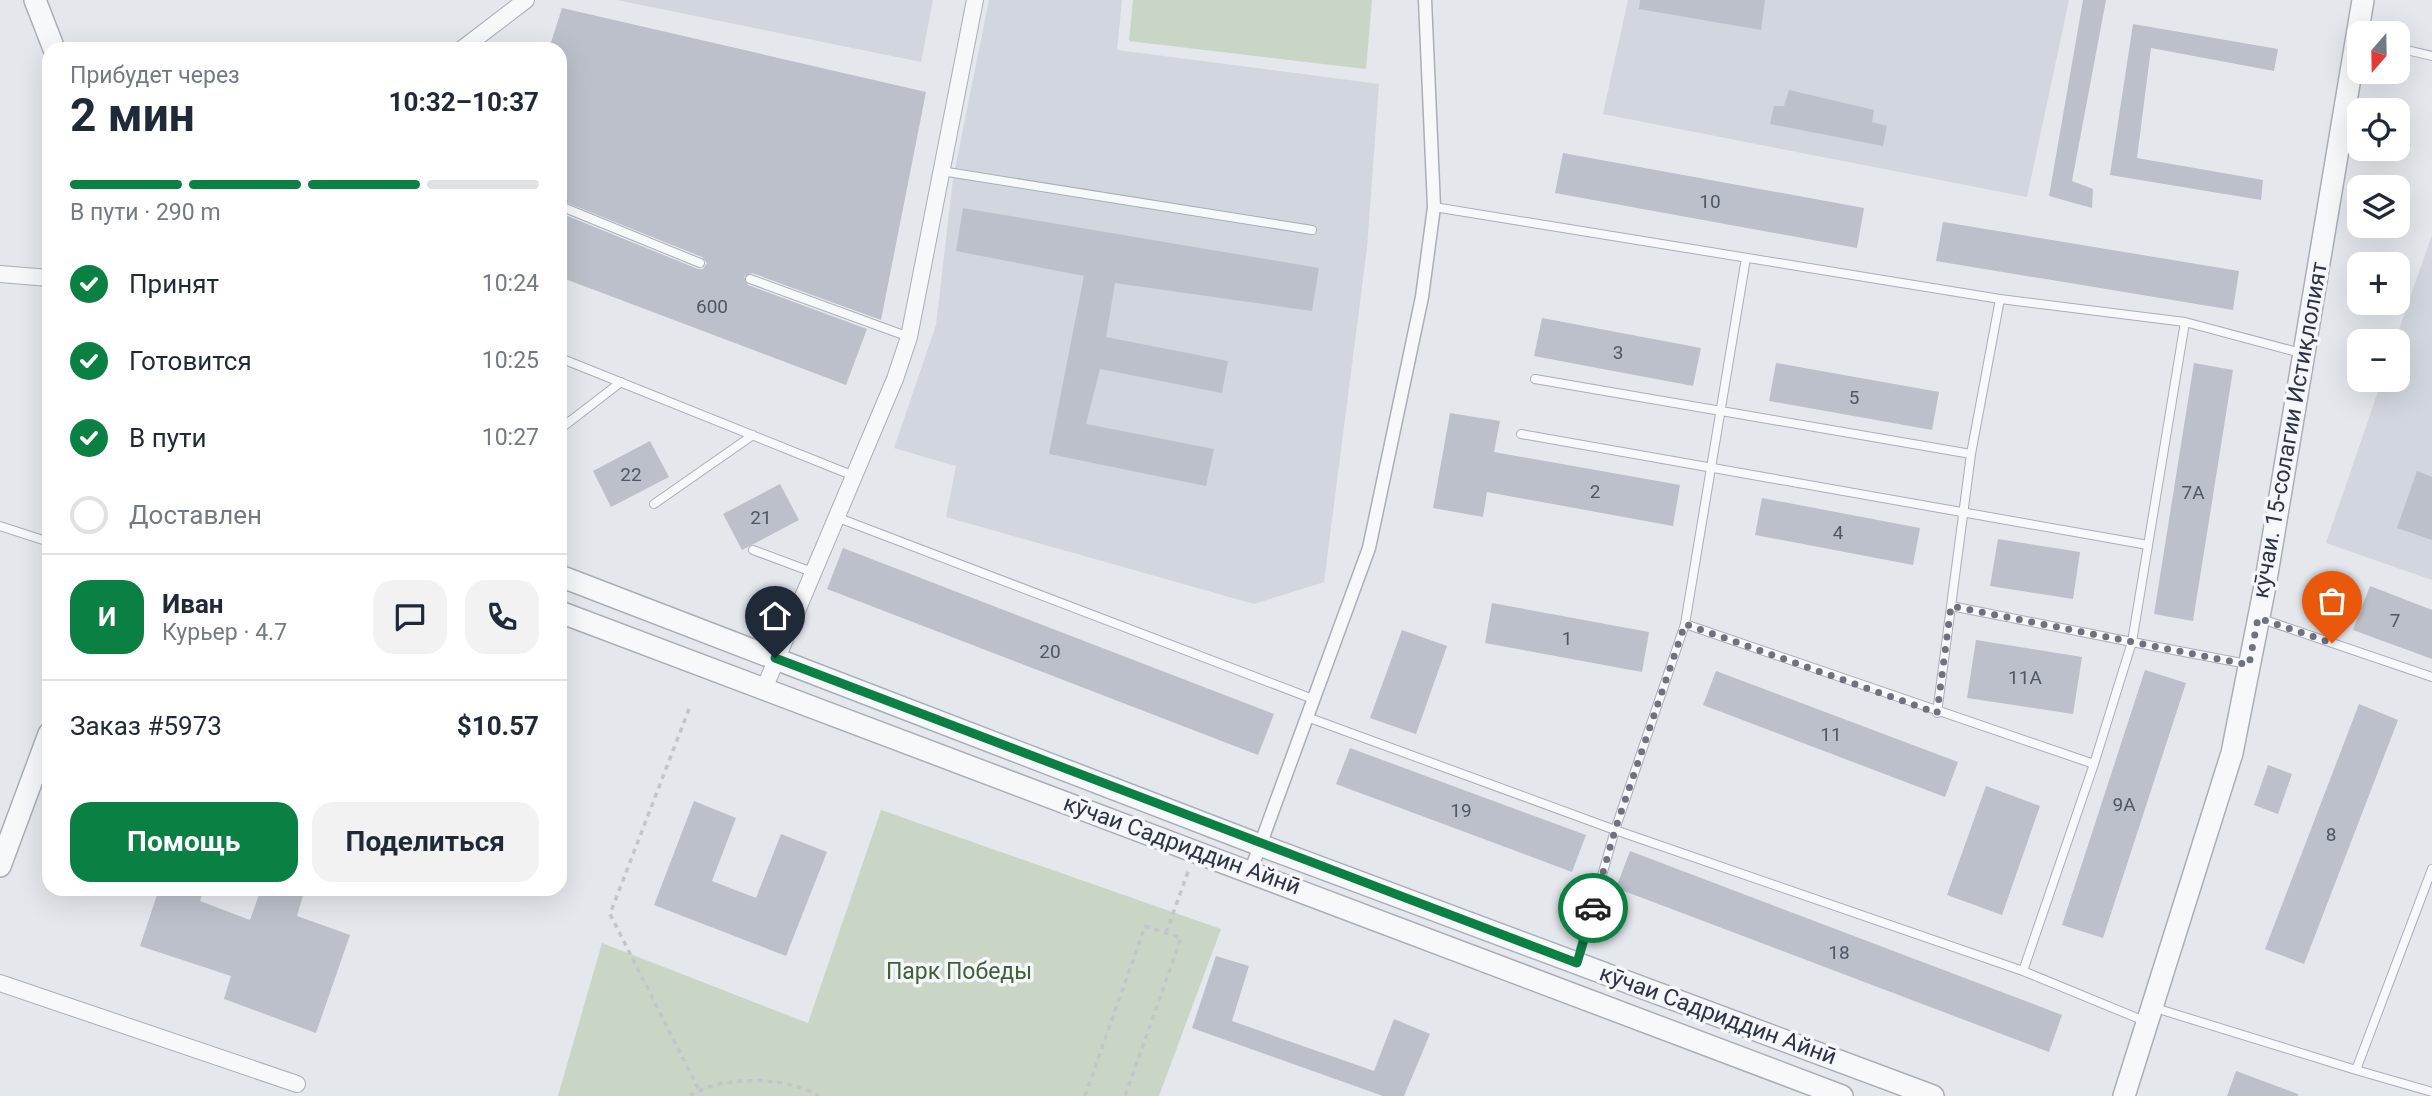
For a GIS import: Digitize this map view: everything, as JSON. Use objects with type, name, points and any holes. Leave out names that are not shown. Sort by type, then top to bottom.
[{"type":"street","points":[[35,0],[51,42]]},
{"type":"street","points":[[471,42],[526,0]]},
{"type":"street","points":[[764,689],[895,379],[909,337],[975,0]]},
{"type":"street","points":[[1251,870],[1369,548],[1422,297],[1434,207],[1425,0]]},
{"type":"street","name":"кӯчаи. 15-солагии Истиқлолият","points":[[2360,21],[2363,0]]},
{"type":"street","name":"кӯчаи. 15-солагии Истиқлолият","points":[[2124,1096],[2232,753],[2258,618],[2350,84]]},
{"type":"street","points":[[0,274],[42,277]]},
{"type":"street","name":"кӯчаи Садриддин Айнӣ","points":[[567,579],[1260,845],[1933,1096]]},
{"type":"street","name":"кӯчаи Садриддин Айнӣ","points":[[567,615],[1251,870],[1842,1096]]},
{"type":"street","points":[[1,860],[42,752]]},
{"type":"street","points":[[0,983],[297,1084]]},
{"type":"lane","points":[[2410,51],[2432,57]]},
{"type":"lane","points":[[941,171],[1312,230]]},
{"type":"lane","points":[[1434,207],[2000,299],[2185,322],[2304,354]]},
{"type":"lane","points":[[567,209],[700,262]]},
{"type":"lane","points":[[1577,963],[1615,830],[1685,624],[1746,258]]},
{"type":"lane","points":[[750,279],[909,337]]},
{"type":"lane","points":[[1937,713],[1971,454],[2000,299]]},
{"type":"lane","points":[[2023,971],[2094,764],[2132,642],[2185,322]]},
{"type":"lane","points":[[567,361],[854,475]]},
{"type":"lane","points":[[1535,379],[1971,454]]},
{"type":"lane","points":[[567,424],[621,382]]},
{"type":"lane","points":[[1521,434],[2148,545]]},
{"type":"lane","points":[[654,505],[753,435]]},
{"type":"lane","points":[[836,517],[1313,699]]},
{"type":"lane","points":[[0,526],[42,540]]},
{"type":"lane","points":[[753,550],[812,572]]},
{"type":"lane","points":[[1951,606],[2249,665]]},
{"type":"lane","points":[[2258,618],[2432,677]]},
{"type":"lane","points":[[1685,624],[1937,713],[2094,764]]},
{"type":"lane","points":[[1307,717],[1615,830],[2149,1015],[2432,1092]]},
{"type":"lane","points":[[2357,1070],[2432,869]]},
{"type":"path","points":[[689,709],[610,914],[699,1090]]},
{"type":"path","points":[[1166,933],[1196,851]]},
{"type":"path","points":[[1085,1096],[1145,926],[1181,938],[1125,1096]]},
{"type":"path","points":[[690,1096],[699,1090],[753,1079],[807,1089],[819,1096]]},
{"type":"shaded area","points":[[617,0],[933,0],[921,62]]},
{"type":"shaded area","points":[[989,0],[1122,0],[1117,50],[1379,84],[1367,248],[1324,582],[1254,604],[946,517],[956,466],[894,448],[936,325],[953,179]]},
{"type":"shaded area","points":[[1628,0],[2069,0],[2027,197],[1603,114]]},
{"type":"shaded area","points":[[2432,235],[2432,580],[2326,543],[2378,392],[2410,392],[2410,329],[2399,329],[2404,315],[2410,315],[2410,298]]},
{"type":"green space","points":[[1133,0],[1372,0],[1366,69],[1129,41]]},
{"type":"green space","name":"Парк Победы","points":[[881,810],[1221,929],[1159,1096],[558,1096],[602,943],[808,1023]]},
{"type":"building","points":[[1640,0],[1765,0],[1761,30],[1639,9]]},
{"type":"building","points":[[2083,0],[2106,0],[2072,181],[2093,189],[2092,208],[2049,196]]},
{"type":"building","points":[[562,8],[926,92],[881,320],[752,273],[744,277],[748,285],[867,329],[846,385],[567,280],[567,216],[698,269],[703,269],[707,263],[702,257],[567,203],[567,42],[551,42]]},
{"type":"building","points":[[2133,24],[2278,49],[2274,71],[2151,48],[2137,158],[2263,180],[2261,200],[2110,175]]},
{"type":"building","points":[[1789,90],[1874,110],[1872,122],[1887,126],[1883,146],[1770,124],[1774,106],[1784,106]]},
{"type":"building","points":[[1563,153],[1864,208],[1857,248],[1555,193]]},
{"type":"building","points":[[963,208],[1319,268],[1312,311],[1115,283],[1106,337],[1228,361],[1222,393],[1100,369],[1086,424],[1214,449],[1206,486],[1049,454],[1084,276],[956,251]]},
{"type":"building","points":[[1943,222],[2239,271],[2233,310],[1936,261]]},
{"type":"building","points":[[1542,318],[1701,348],[1693,386],[1534,356]]},
{"type":"building","points":[[1776,363],[1939,392],[1932,430],[1769,401]]},
{"type":"building","points":[[2194,363],[2233,370],[2193,621],[2154,614]]},
{"type":"building","points":[[1450,413],[1500,421],[1494,452],[1680,485],[1673,526],[1487,492],[1483,517],[1433,508]]},
{"type":"building","points":[[650,441],[669,477],[611,507],[593,471]]},
{"type":"building","points":[[2417,471],[2432,477],[2432,540],[2397,528]]},
{"type":"building","points":[[780,484],[799,520],[742,550],[723,514]]},
{"type":"building","points":[[1762,498],[1920,528],[1913,565],[1755,535]]},
{"type":"building","points":[[1998,539],[2080,552],[2073,599],[1990,586]]},
{"type":"building","points":[[843,548],[1274,714],[1258,755],[827,589]]},
{"type":"building","points":[[2370,586],[2432,610],[2432,659],[2353,630]]},
{"type":"building","points":[[1492,603],[1649,632],[1642,672],[1485,643]]},
{"type":"building","points":[[1402,630],[1447,646],[1416,734],[1370,718]]},
{"type":"building","points":[[1976,640],[2082,657],[2073,714],[1967,698]]},
{"type":"building","points":[[2145,670],[2186,683],[2103,938],[2062,925]]},
{"type":"building","points":[[1716,671],[1958,762],[1945,797],[1703,705]]},
{"type":"building","points":[[2359,704],[2398,720],[2304,964],[2265,949]]},
{"type":"building","points":[[1350,748],[1586,835],[1572,872],[1336,784]]},
{"type":"building","points":[[2268,765],[2292,774],[2278,814],[2254,805]]},
{"type":"building","points":[[1986,786],[2040,806],[2002,915],[1947,895]]},
{"type":"building","points":[[694,801],[736,818],[712,881],[756,898],[781,834],[827,852],[786,956],[654,905]]},
{"type":"building","points":[[1630,851],[2062,1015],[2049,1052],[1616,888]]},
{"type":"building","points":[[157,896],[202,896],[200,901],[250,920],[259,896],[303,896],[297,916],[350,935],[316,1033],[224,999],[231,976],[140,946]]},
{"type":"building","points":[[1216,956],[1249,966],[1232,1021],[1374,1071],[1394,1019],[1430,1034],[1404,1096],[1383,1096],[1192,1028]]},
{"type":"building","points":[[2236,1071],[2298,1094],[2298,1096],[2227,1096]]},
{"type":"way so far","points":[[1593,908],[1615,830],[1685,624],[1937,713],[1951,606],[2249,665],[2258,618],[2332,643]]},
{"type":"route","points":[[775,658],[1260,845],[1577,963],[1593,908]]}]
